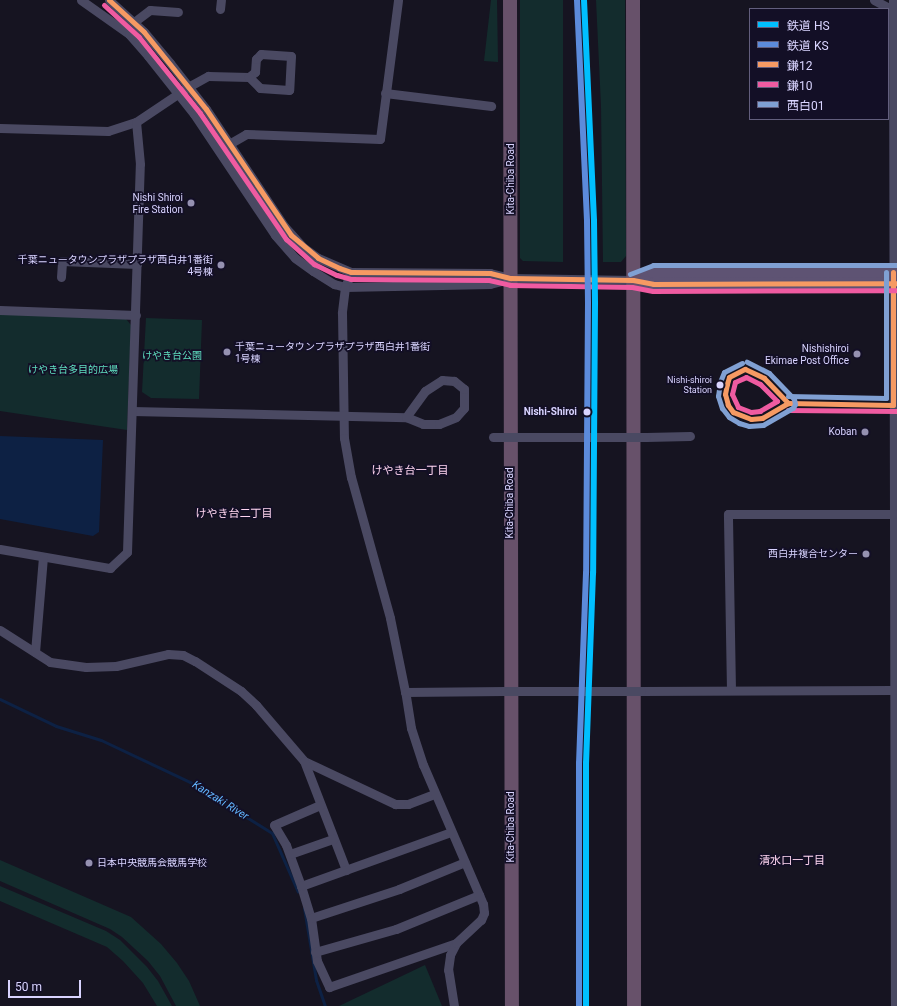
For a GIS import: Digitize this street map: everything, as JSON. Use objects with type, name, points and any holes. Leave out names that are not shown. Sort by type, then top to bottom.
[{"type":"highway","name":"Kita-Chiba Road","points":[[510,0],[515,278],[512,1006]]},
{"type":"highway","points":[[633,0],[629,280],[634,1006]]},
{"type":"main road","points":[[629,280],[652,272],[895,278]]},
{"type":"street","points":[[81,0],[129,34],[194,114],[282,245],[295,258],[313,271],[334,284],[345,287],[490,284],[515,278]]},
{"type":"street","points":[[109,0],[144,32],[206,109],[291,235],[304,248],[318,258],[351,272],[490,273],[515,278],[629,280]]},
{"type":"street","points":[[229,144],[246,134],[380,139],[398,0]]},
{"type":"street","points":[[874,0],[895,11]]},
{"type":"street","points":[[893,0],[895,11],[893,514],[895,600],[895,1006]]},
{"type":"street","points":[[134,22],[150,10],[178,12]]},
{"type":"street","points":[[0,128],[108,131],[136,122],[188,87],[208,76],[250,77],[260,88],[289,90],[291,56],[261,54],[256,59],[255,72],[250,77]]},
{"type":"street","points":[[385,93],[491,106]]},
{"type":"street","points":[[0,549],[110,568],[127,552],[140,164],[136,122]]},
{"type":"street","points":[[61,278],[62,260],[137,264]]},
{"type":"street","points":[[351,272],[345,287],[342,313],[342,416],[346,457],[390,618],[411,728],[434,794],[465,862],[479,896],[484,913],[480,920],[456,943],[450,955],[448,970],[454,1006]]},
{"type":"street","points":[[0,310],[136,315]]},
{"type":"street","points":[[132,411],[406,417],[423,424],[439,424],[456,417],[464,408],[464,388],[454,380],[442,380],[425,391],[406,417]]},
{"type":"street","points":[[492,437],[690,436]]},
{"type":"street","points":[[731,690],[728,514],[893,514]]},
{"type":"street","points":[[35,652],[43,557]]},
{"type":"street","points":[[0,630],[50,662],[86,667],[116,666],[168,654],[183,655],[202,665],[251,700],[304,761],[346,870]]},
{"type":"street","points":[[405,692],[894,690]]},
{"type":"street","points":[[304,761],[395,804],[408,804],[434,794]]},
{"type":"street","points":[[320,805],[274,825],[286,845],[302,886],[311,918],[317,961],[329,987],[456,943]]},
{"type":"street","points":[[302,886],[451,832]]},
{"type":"street","points":[[290,854],[333,838]]},
{"type":"street","points":[[311,918],[399,889],[465,862]]},
{"type":"street","points":[[315,952],[396,929],[479,896]]},
{"type":"green space","points":[[491,0],[497,0],[498,62],[484,61]]},
{"type":"green space","points":[[520,0],[563,0],[563,262],[523,261],[520,258]]},
{"type":"green space","points":[[596,0],[625,0],[626,256],[621,262],[603,262],[601,106]]},
{"type":"green space","name":"けやき台多目的広場","points":[[0,314],[126,319],[131,325],[127,430],[0,411]]},
{"type":"green space","name":"けやき台公園","points":[[146,318],[202,320],[199,399],[151,398],[142,392]]},
{"type":"green space","points":[[0,860],[131,917],[161,944],[177,963],[189,981],[200,1006],[176,1006],[160,976],[148,961],[122,937],[110,929],[0,881]]},
{"type":"green space","points":[[0,886],[106,931],[120,940],[147,967],[158,981],[172,1006],[157,1006],[143,983],[123,961],[107,947],[0,901]]},
{"type":"green space","points":[[425,965],[442,1006],[339,1006]]},
{"type":"water","points":[[0,436],[103,440],[99,532],[93,536],[0,519]]},
{"type":"waterway","name":"Kanzaki River","points":[[0,699],[56,726],[101,740],[190,782],[272,833],[298,892]]},
{"type":"waterway","name":"Kanzaki River","points":[[304,908],[316,980],[325,1006]]},
{"type":"rail line","name":"KS","points":[[577,0],[587,221],[588,303],[586,573],[579,763],[579,1006]]},
{"type":"rail line","name":"HS","points":[[584,0],[594,221],[595,303],[593,573],[586,763],[586,1006]]},
{"type":"transit line","name":"鎌12","points":[[109,0],[144,32],[206,109],[291,235],[318,258],[339,268],[351,272],[490,273],[510,278],[633,280],[653,284],[897,283]]},
{"type":"transit line","name":"鎌10","points":[[104,5],[139,37],[200,113],[286,239],[314,264],[337,275],[351,279],[489,280],[510,285],[632,287],[653,291],[897,290]]},
{"type":"transit line","name":"西白01","points":[[630,274],[653,265],[897,265]]},
{"type":"transit line","name":"西白01","points":[[788,396],[886,398],[886,272]]},
{"type":"transit line","name":"鎌12","points":[[788,403],[893,405],[893,272]]},
{"type":"transit line","name":"西白01","points":[[742,363],[724,372],[720,382],[718,396],[722,408],[729,417],[739,423],[749,426],[763,425],[793,408],[795,404],[794,399],[769,373],[747,362]]},
{"type":"transit line","name":"鎌12","points":[[745,369],[764,378],[788,403],[762,418],[751,419],[733,412],[728,405],[725,394],[727,384],[729,377],[745,369]]},
{"type":"transit line","name":"鎌10","points":[[746,377],[760,384],[777,401],[760,411],[751,412],[738,407],[732,394],[735,382],[746,377]]},
{"type":"transit line","name":"鎌10","points":[[788,410],[897,411]]},
{"type":"place","name":"Nishi Shiroi Fire Station","points":[[191,203]]},
{"type":"place","name":"千葉ニュータウンプラザプラザ西白井1番街 4号棟","points":[[221,265]]},
{"type":"place","name":"千葉ニュータウンプラザプラザ西白井1番街 1号棟","points":[[227,352]]},
{"type":"place","name":"Nishishiroi Ekimae Post Office","points":[[857,354]]},
{"type":"place","name":"Nishi-shiroi Station","points":[[720,385]]},
{"type":"place","name":"Nishi-Shiroi","points":[[587,412]]},
{"type":"place","name":"Koban","points":[[865,432]]},
{"type":"place","name":"西白井複合センター","points":[[866,554]]},
{"type":"place","name":"日本中央競馬会競馬学校","points":[[89,863]]},
{"type":"district","name":"けやき台一丁目","points":[[410,471]]},
{"type":"district","name":"けやき台二丁目","points":[[234,514]]},
{"type":"district","name":"清水口一丁目","points":[[792,861]]}]
